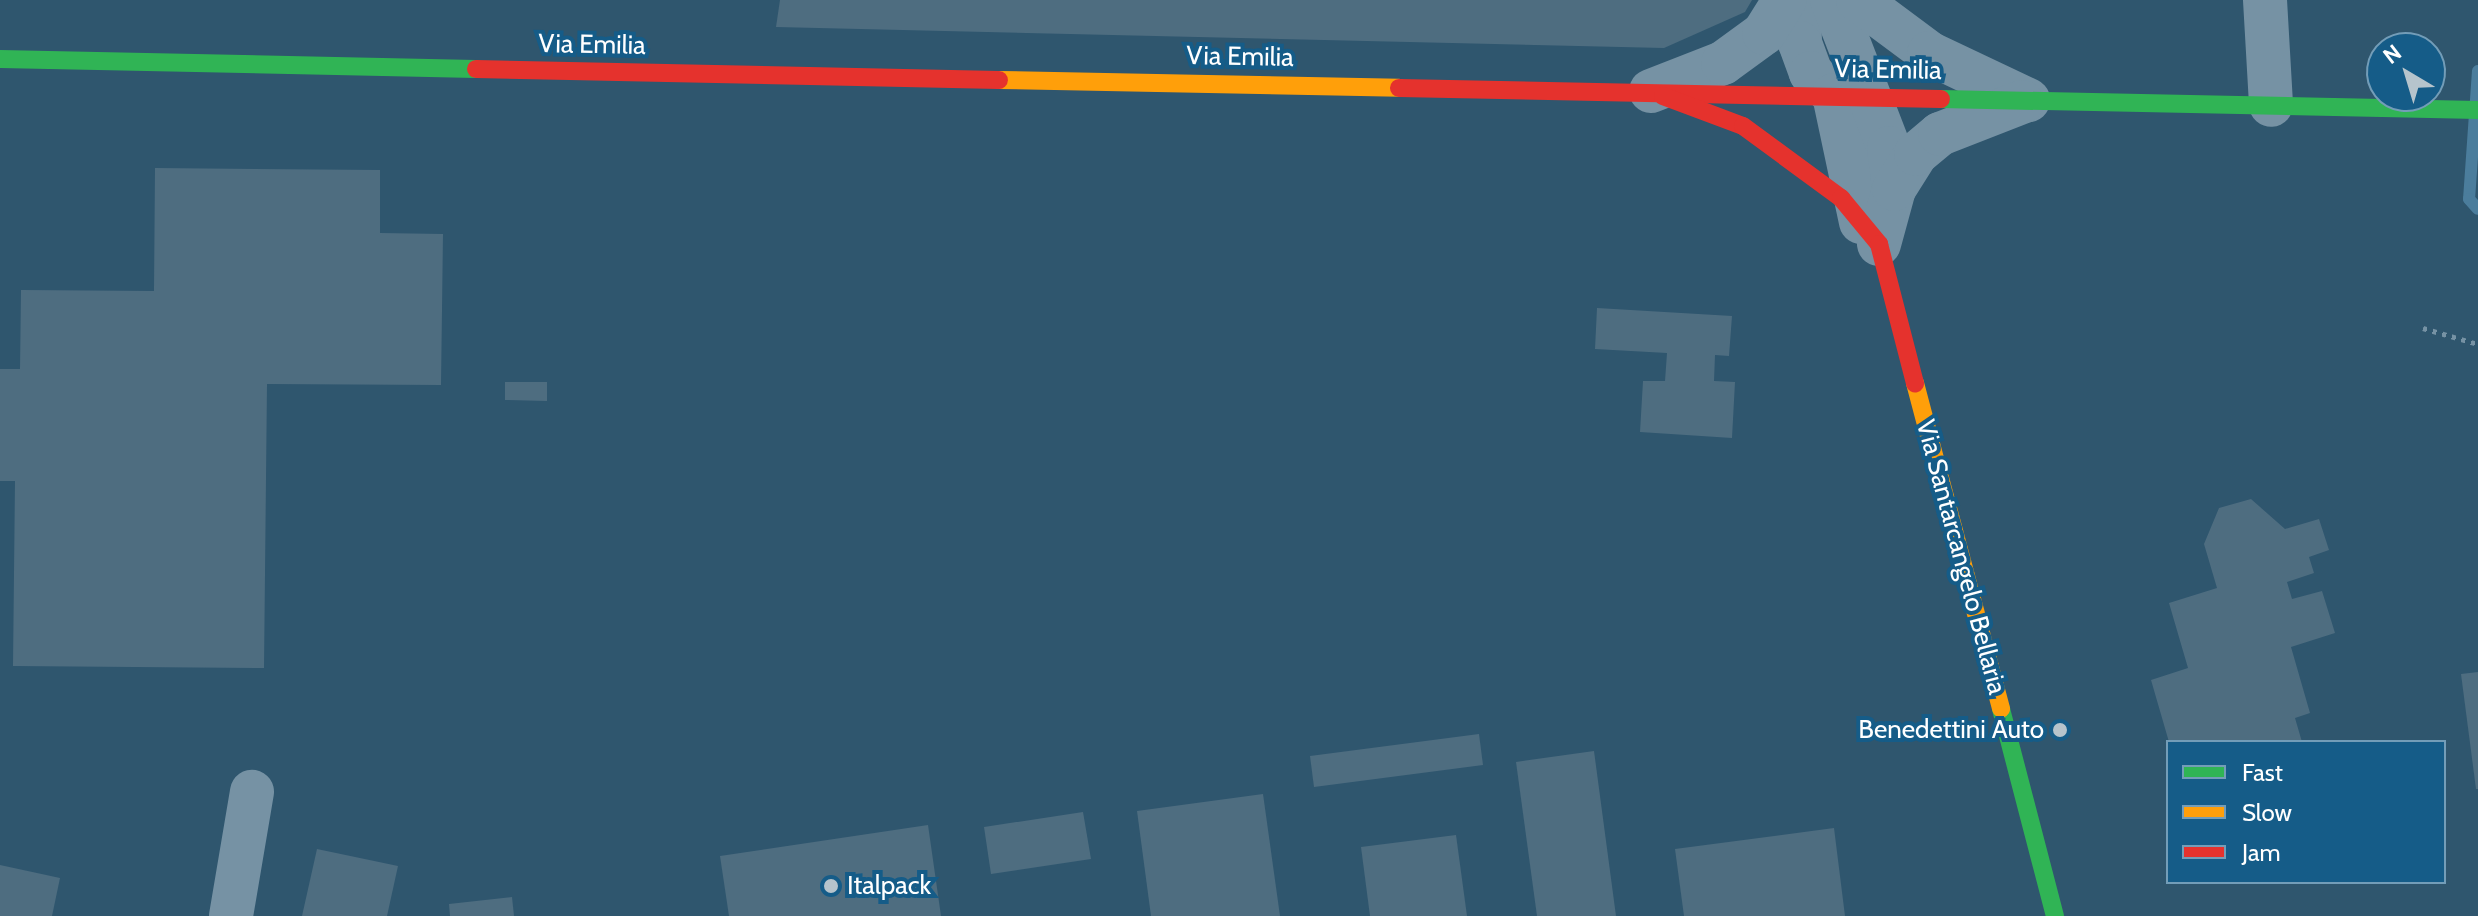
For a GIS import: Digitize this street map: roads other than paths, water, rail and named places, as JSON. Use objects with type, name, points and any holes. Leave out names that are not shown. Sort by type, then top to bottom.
[{"type":"main road","name":"Via Emilia","points":[[0,59],[2478,110]]},
{"type":"main road","points":[[1651,91],[1743,126],[1793,157],[1870,233]]},
{"type":"main road","name":"Via Santarcangelo Bellaria","points":[[1870,233],[2055,916]]},
{"type":"street","points":[[1651,91],[1723,63],[1764,33],[1785,0]]},
{"type":"street","name":"Via Santarcangelo Bellaria","points":[[1799,0],[1800,43],[1811,73],[1851,96],[1889,148],[1894,189]]},
{"type":"street","name":"Via Santarcangelo Bellaria","points":[[1832,0],[1851,96],[1870,233]]},
{"type":"street","points":[[1858,0],[1929,53],[2028,100]]},
{"type":"street","points":[[2265,0],[2271,105]]},
{"type":"street","name":"Via Santarcangelo Bellaria","points":[[1870,233],[1894,189],[1940,134],[2028,100]]},
{"type":"street","points":[[231,916],[252,792]]},
{"type":"waterway","points":[[2478,71],[2469,199],[2478,209]]},
{"type":"place","name":"Benedettini Auto","points":[[2060,730]]},
{"type":"place","name":"Italpack","points":[[831,886]]}]
